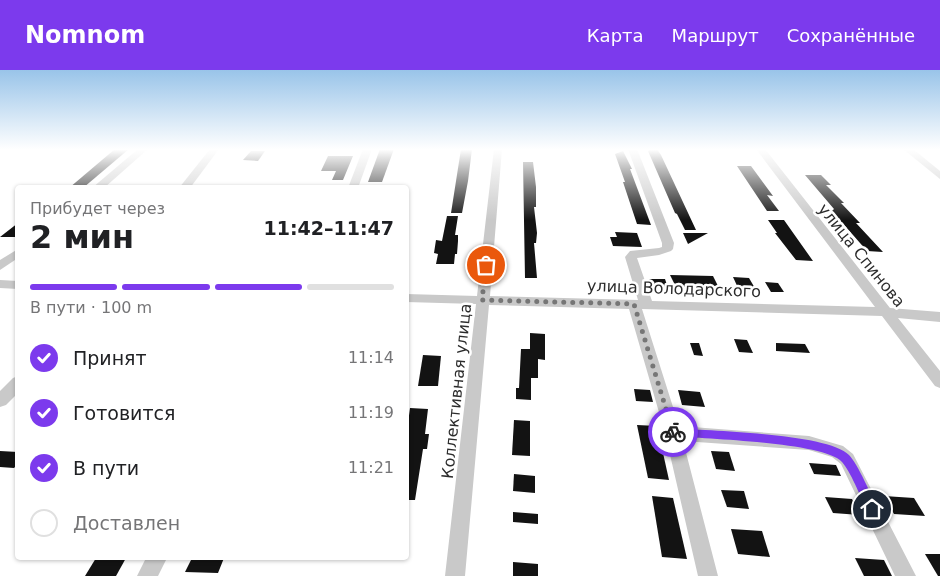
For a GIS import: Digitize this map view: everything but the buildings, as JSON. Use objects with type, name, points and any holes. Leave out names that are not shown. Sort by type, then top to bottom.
[{"type":"street","points":[[101,185],[116,173]]},
{"type":"street","points":[[186,185],[197,173]]},
{"type":"street","points":[[354,185],[359,173]]},
{"type":"street","name":"Коллективная улица","points":[[454,576],[496,173]]},
{"type":"street","points":[[641,173],[668,243],[667,249],[660,253],[639,252],[632,257],[640,304],[708,576]]},
{"type":"street","name":"улица Спинова","points":[[777,173],[940,382]]},
{"type":"street","points":[[0,266],[15,254]]},
{"type":"street","points":[[0,284],[15,285]]},
{"type":"street","name":"улица Володарского","points":[[409,298],[887,312],[940,317]]},
{"type":"street","points":[[0,401],[15,385]]},
{"type":"street","points":[[673,433],[808,443],[837,451],[847,459],[906,576]]},
{"type":"street","points":[[147,576],[156,560]]},
{"type":"way so far","points":[[486,265],[482,300],[634,304],[673,432]]},
{"type":"route","points":[[673,432],[808,443],[837,451],[847,459],[872,509]]}]
